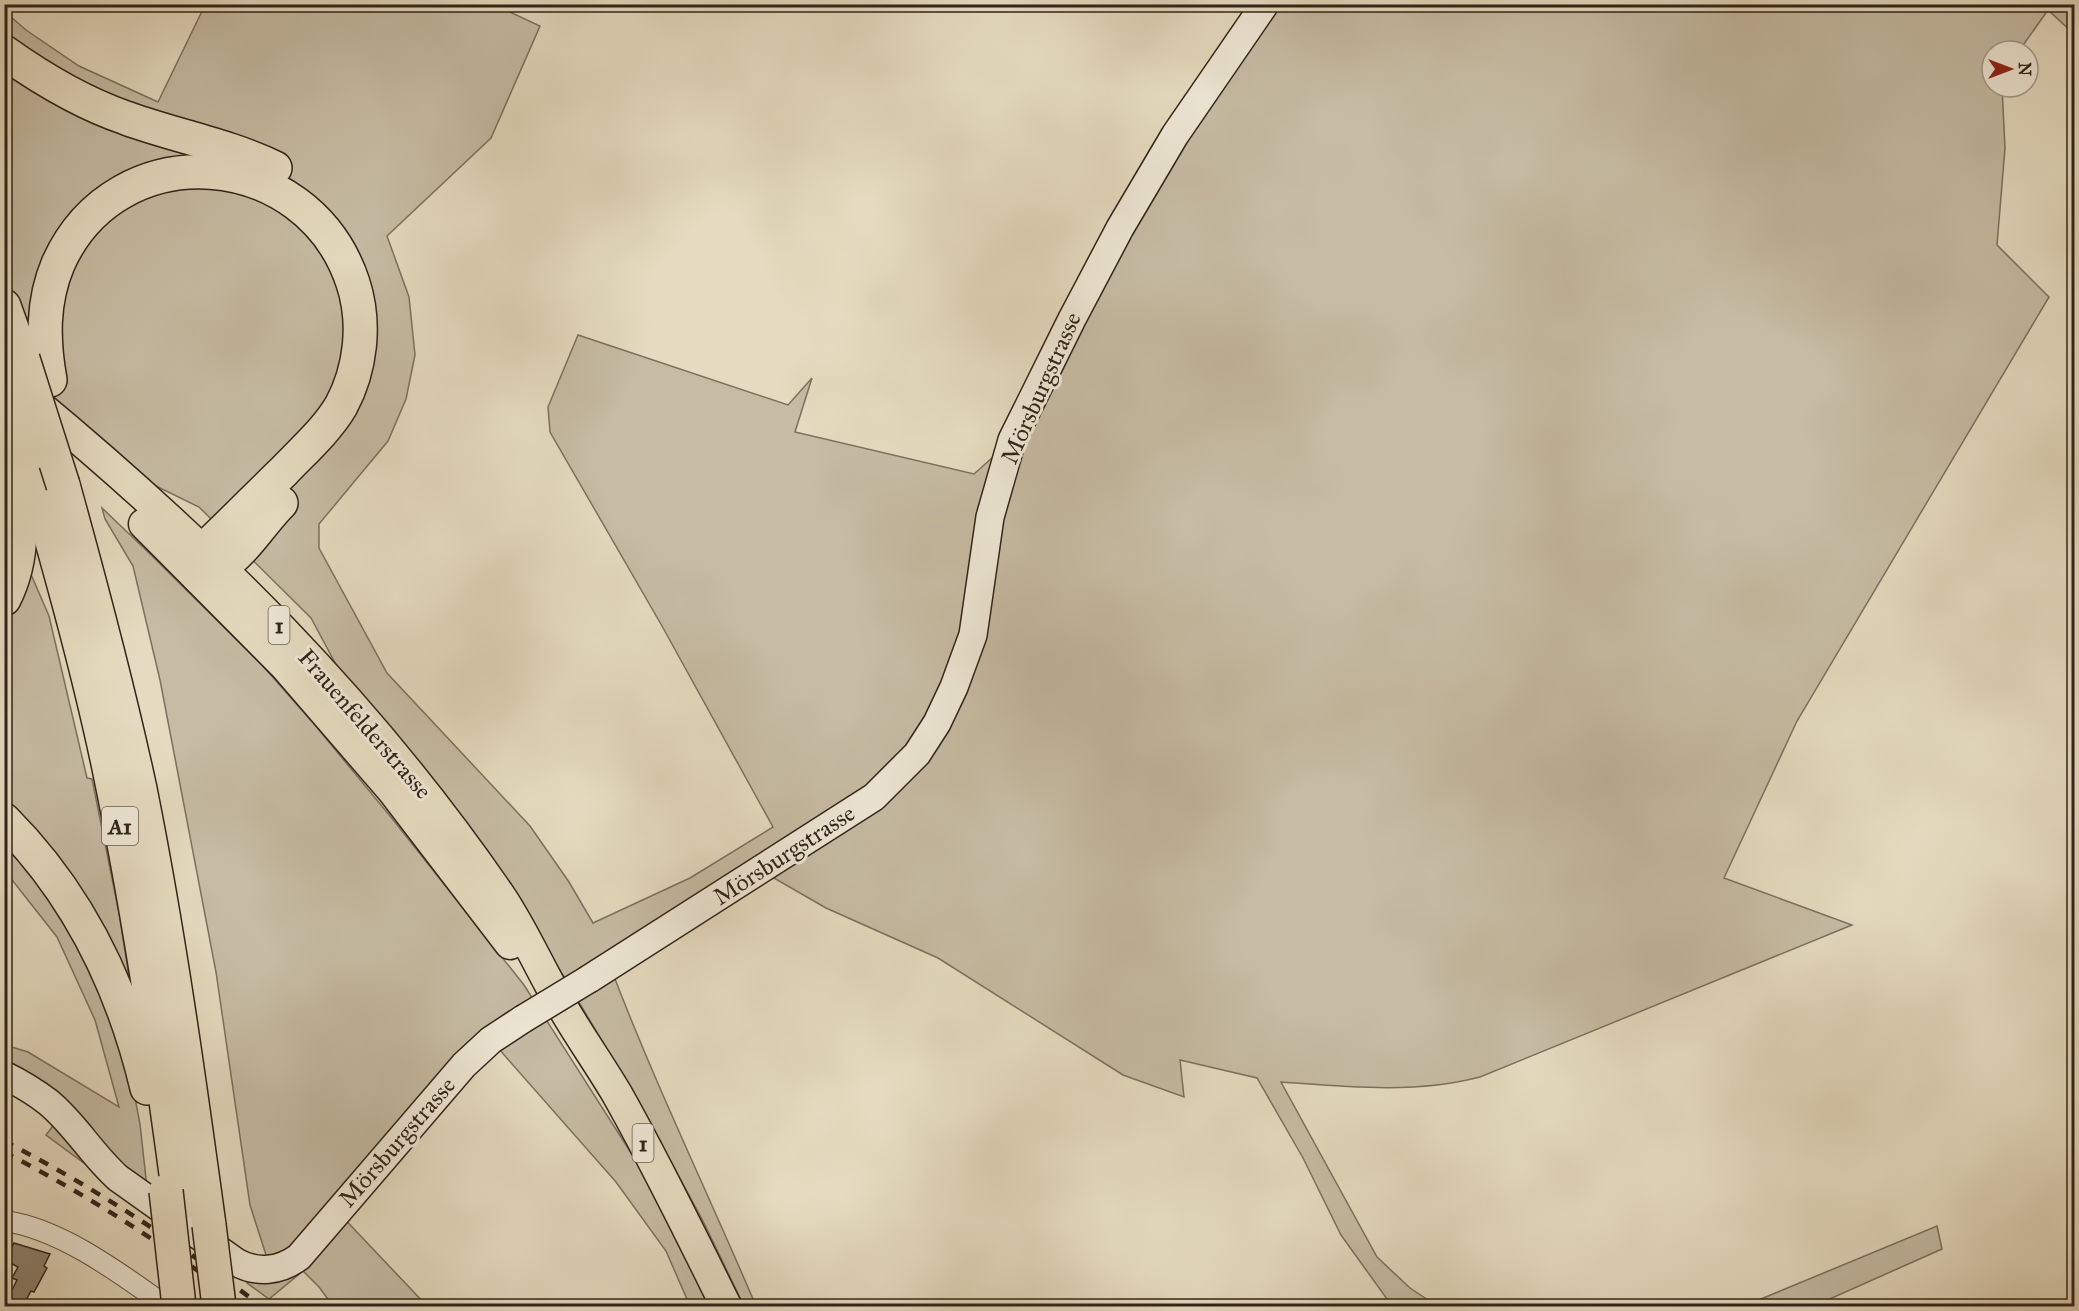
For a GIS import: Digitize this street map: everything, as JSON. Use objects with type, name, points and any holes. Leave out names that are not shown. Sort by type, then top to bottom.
[{"type":"highway","points":[[4,52],[51,83],[106,110],[251,158],[293,178],[314,193],[339,218],[356,242],[370,271],[378,305],[379,342],[372,380],[356,416],[332,449],[263,521],[242,548],[207,565]]},
{"type":"highway","points":[[72,494],[50,380],[45,343],[46,312],[55,273],[64,254],[82,227],[100,209],[120,195],[154,179],[177,174],[212,172],[232,174],[257,181],[285,195],[304,209],[322,227],[345,262],[358,300],[360,337],[353,378],[341,405],[320,434],[207,565]]},
{"type":"highway","name":"A1","points":[[4,306],[11,374],[13,439],[79,640],[109,767],[141,937],[173,1197],[193,1306]]},
{"type":"highway","name":"A1","points":[[11,374],[72,494],[139,788],[165,923],[188,1065],[219,1306]]},
{"type":"highway","points":[[4,599],[15,573],[21,534],[13,439]]},
{"type":"highway","points":[[4,820],[48,869],[70,900],[92,937],[109,973],[129,1028],[146,1084],[173,1197],[179,1306]]},
{"type":"main road","name":"Frauenfelderstrasse","points":[[11,374],[100,456],[207,565],[285,666],[392,790],[511,945],[550,985],[617,1095],[726,1306]]},
{"type":"main road","name":"Frauenfelderstrasse","points":[[4,402],[207,565]]},
{"type":"street","name":"Mörsburgstrasse","points":[[4,1075],[24,1085],[48,1102],[63,1116],[103,1165],[118,1178],[236,1262],[244,1267],[262,1270],[282,1266],[299,1257],[464,1065],[491,1040],[874,797],[917,754],[937,723],[954,687],[973,635],[990,517],[1012,440],[1120,228],[1175,135],[1266,4]]},
{"type":"street","points":[[4,1221],[34,1228],[66,1243],[166,1306]]},
{"type":"shaded area","points":[[2074,4],[2074,34],[2048,10],[2027,39],[1980,39],[1980,99],[2003,99],[2005,148],[1997,245],[2049,297],[1797,721],[1724,878],[1852,925],[1480,1077],[1431,1086],[1381,1088],[1281,1082],[1377,1257],[1410,1288],[1437,1306],[1392,1306],[1341,1235],[1303,1158],[1257,1078],[1180,1060],[1184,1097],[1123,1075],[938,958],[826,908],[760,870],[610,966],[663,1095],[756,1306],[744,1306],[703,1221],[643,1110],[548,950],[340,672],[311,618],[199,507],[154,485],[54,399],[36,319],[5,314],[4,11],[26,30],[79,66],[158,102],[205,5],[495,5],[540,26],[491,138],[387,236],[409,297],[415,355],[406,399],[388,441],[319,524],[319,548],[387,673],[530,826],[569,882],[593,923],[690,878],[773,827],[662,626],[550,432],[548,407],[578,335],[788,405],[812,378],[795,432],[974,474],[1012,440],[1072,319],[1265,5]]},
{"type":"shaded area","points":[[4,435],[8,438],[30,572],[49,616],[87,778],[92,779],[119,913],[133,1003],[5,820]]},
{"type":"shaded area","points":[[102,508],[262,665],[390,816],[524,985],[647,1178],[714,1306],[690,1306],[666,1251],[616,1182],[491,1040],[337,1211],[427,1306],[333,1306],[303,1271],[269,1299],[247,1283],[243,1254],[267,1258],[250,1205],[216,972],[160,680],[133,566],[105,519]]},
{"type":"shaded area","points":[[4,837],[82,941],[131,1077],[140,1124],[147,1188],[5,1068],[5,1045],[28,1052],[119,1107],[95,1020],[57,937],[5,871]]},
{"type":"shaded area","points":[[56,1122],[100,1175],[46,1135]]},
{"type":"shaded area","points":[[1937,1226],[1942,1249],[1814,1306],[1744,1306]]},
{"type":"building","points":[[14,1243],[50,1254],[44,1266],[47,1268],[34,1292],[31,1291],[23,1306],[7,1300],[17,1280],[12,1278],[18,1267],[5,1260]]},
{"type":"railway","points":[[4,1141],[72,1178],[137,1218],[261,1306]]},
{"type":"railway","points":[[4,1152],[128,1223],[245,1306]]}]
